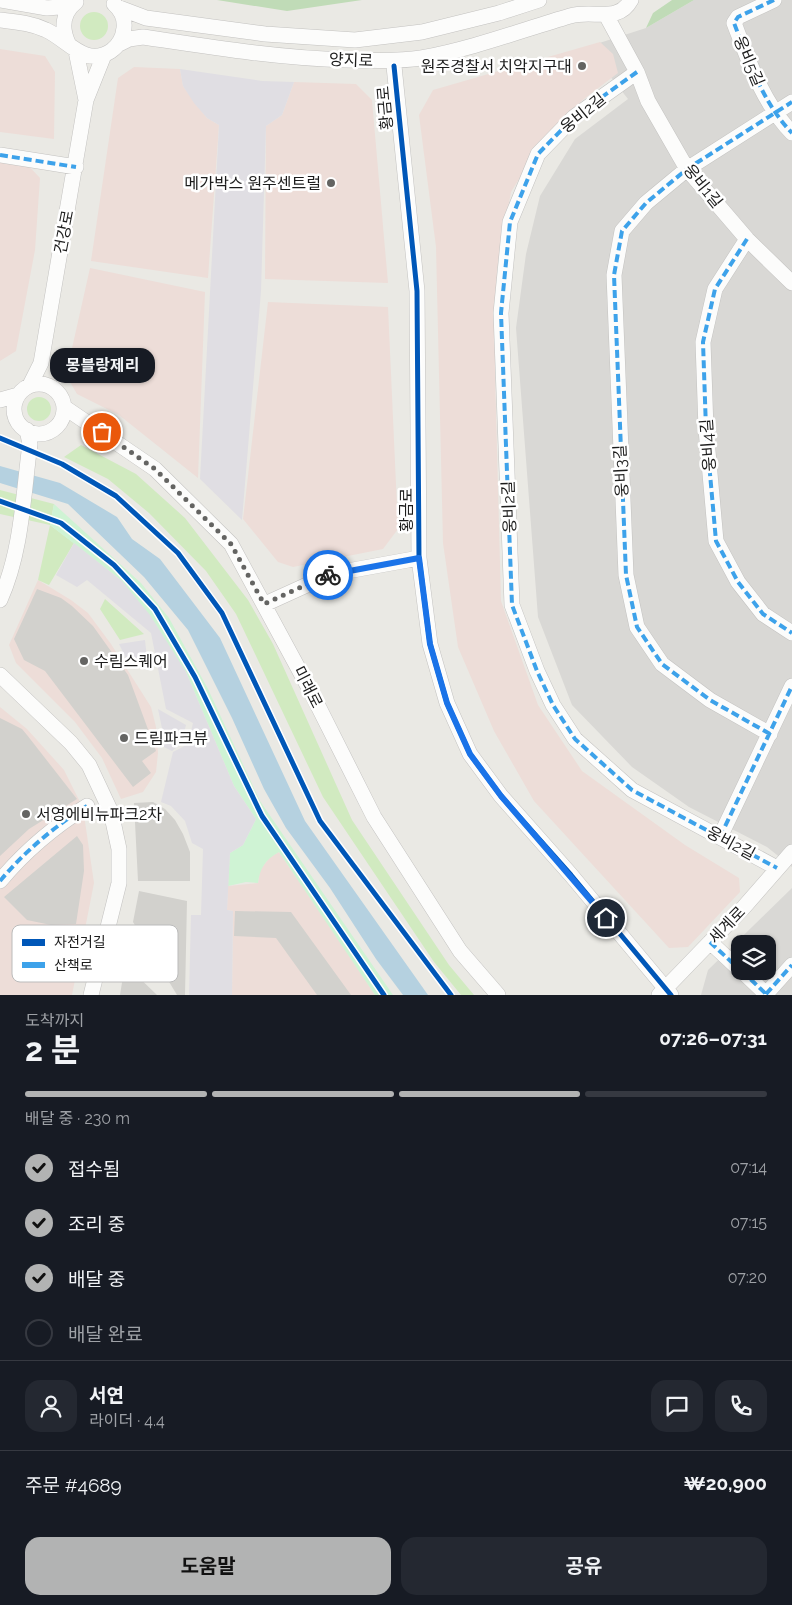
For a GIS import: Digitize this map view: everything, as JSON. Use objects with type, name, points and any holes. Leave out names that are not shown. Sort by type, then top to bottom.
[{"type":"street","points":[[0,0],[47,8],[75,3]]},
{"type":"street","name":"양지로","points":[[113,3],[146,18],[266,34],[355,40],[422,32],[499,13],[539,0]]},
{"type":"street","name":"웅비5길","points":[[774,0],[738,17],[734,24],[754,76],[774,113],[792,133]]},
{"type":"street","points":[[75,3],[63,25],[73,48],[86,100]]},
{"type":"street","points":[[0,20],[31,24],[44,29],[73,48],[94,57],[104,55],[119,44],[124,25],[113,3]]},
{"type":"street","name":"양지로","points":[[119,44],[129,39],[143,37],[258,54],[313,59],[388,61],[422,58],[594,10],[627,6]]},
{"type":"street","points":[[627,6],[621,22],[637,57],[637,72]]},
{"type":"street","points":[[594,10],[637,72]]},
{"type":"street","points":[[313,59],[329,66],[421,64],[509,41],[537,26]]},
{"type":"street","points":[[86,100],[104,55]]},
{"type":"street","name":"황금로","points":[[394,66],[417,291],[419,558],[430,644],[447,703],[470,754],[501,796],[571,875],[665,993]]},
{"type":"street","name":"웅비1길","points":[[637,72],[648,101],[686,169],[747,239],[792,283]]},
{"type":"street","name":"웅비2길","points":[[637,72],[574,117],[538,154],[510,222],[501,313],[512,605],[537,671],[553,705],[575,739],[632,790],[777,868]]},
{"type":"street","name":"건강로","points":[[41,364],[86,100]]},
{"type":"street","points":[[686,169],[792,102]]},
{"type":"street","points":[[0,155],[76,167]]},
{"type":"street","name":"웅비3길","points":[[686,169],[646,203],[622,230],[614,275],[626,575],[637,627],[662,664],[710,700],[770,734]]},
{"type":"street","name":"웅비4길","points":[[747,239],[715,289],[703,342],[706,429],[716,541],[738,582],[764,614],[792,633]]},
{"type":"street","points":[[28,437],[42,434],[58,426],[63,413],[60,395],[47,385],[41,364]]},
{"type":"street","points":[[0,600],[11,573],[17,548],[28,437],[16,418],[16,401],[30,385],[41,364]]},
{"type":"street","points":[[30,385],[47,385]]},
{"type":"street","points":[[0,400],[16,401]]},
{"type":"street","name":"미래로","points":[[63,413],[89,422],[155,469],[231,544],[374,817],[460,951],[498,995]]},
{"type":"street","points":[[264,604],[331,574],[419,558]]},
{"type":"street","points":[[1,677],[71,743],[88,766],[111,812],[119,849],[119,883],[108,925]]},
{"type":"street","points":[[720,837],[792,686]]},
{"type":"street","points":[[0,881],[17,861],[57,826],[88,806]]},
{"type":"street","name":"세계로","points":[[665,993],[792,852]]},
{"type":"street","points":[[710,942],[731,961]]},
{"type":"street","points":[[752,980],[767,994],[792,965]]},
{"type":"street","points":[[91,995],[94,982]]},
{"type":"shaded area","points":[[694,0],[792,0],[792,867],[767,847],[689,807],[632,767],[572,705],[538,617],[516,328],[526,254],[540,196],[575,139],[628,99],[587,47],[646,28]]},
{"type":"shaded area","points":[[600,42],[613,54],[618,73],[584,99],[548,133],[511,192],[497,270],[495,374],[501,601],[538,705],[582,771],[685,845],[739,878],[740,892],[688,947],[669,948],[534,801],[494,731],[458,647],[443,543],[436,247],[419,115],[433,90]]},
{"type":"shaded area","points":[[0,49],[45,56],[55,72],[54,139],[0,132]]},
{"type":"shaded area","points":[[134,67],[180,69],[183,86],[207,118],[219,125],[208,278],[91,261],[118,78]]},
{"type":"shaded area","points":[[180,69],[262,81],[294,82],[282,115],[266,126],[261,291],[242,520],[200,479],[219,125],[207,118],[194,103],[183,86]]},
{"type":"shaded area","points":[[294,82],[356,84],[372,100],[388,283],[265,279],[266,126],[282,115]]},
{"type":"shaded area","points":[[0,156],[22,159],[40,178],[35,250],[16,351],[0,361]]},
{"type":"shaded area","points":[[90,268],[205,292],[198,478],[119,415],[77,394],[66,375]]},
{"type":"shaded area","points":[[268,302],[388,307],[398,529],[383,549],[293,567],[278,562],[243,519]]},
{"type":"shaded area","points":[[74,543],[122,581],[150,615],[186,672],[234,786],[256,819],[243,845],[230,853],[227,910],[233,911],[232,995],[189,995],[191,915],[201,915],[203,849],[192,843],[185,821],[171,806],[161,802],[173,752],[188,744],[193,723],[166,709],[151,633],[87,580],[77,587],[56,575]]},
{"type":"shaded area","points":[[38,580],[88,613],[111,644],[151,707],[156,727],[158,753],[156,772],[143,792],[121,799],[102,758],[75,722],[16,663],[9,645]]},
{"type":"shaded area","points":[[145,640],[147,658],[137,668],[130,666],[119,644]]},
{"type":"shaded area","points":[[0,707],[27,729],[64,770],[83,808],[94,883],[86,925],[12,925],[12,982],[75,982],[72,995],[0,995]]},
{"type":"shaded area","points":[[158,709],[186,725],[183,736],[186,740],[172,751],[162,746],[163,733]]},
{"type":"shaded area","points":[[279,852],[375,995],[232,995],[233,911],[227,910],[228,886],[258,883],[260,870],[270,857]]},
{"type":"shaded area","points":[[792,888],[792,995],[701,995],[708,970],[731,948],[731,980],[776,980],[776,935],[744,935]]},
{"type":"green space","points":[[217,0],[362,0],[287,11]]},
{"type":"green space","points":[[672,0],[694,0],[646,28],[653,13]]},
{"type":"green space","points":[[94,12],[104,16],[108,26],[104,36],[94,40],[84,36],[80,26],[84,16]]},
{"type":"green space","points":[[39,397],[48,400],[51,409],[48,418],[39,421],[30,418],[27,409],[30,400]]},
{"type":"green space","points":[[81,445],[136,474],[185,518],[248,600],[273,644],[352,820],[449,965],[474,995],[461,995],[434,962],[323,797],[236,614],[206,571],[149,513],[108,479],[64,457]]},
{"type":"green space","points":[[0,490],[54,504],[50,525],[0,514]]},
{"type":"green space","points":[[54,504],[141,583],[169,618],[208,689],[260,801],[393,995],[375,995],[279,852],[264,865],[258,883],[246,882],[228,886],[230,853],[243,845],[256,819],[234,786],[186,672],[122,581],[50,525]]},
{"type":"green space","points":[[50,525],[74,543],[49,585],[38,580]]},
{"type":"green space","points":[[105,599],[144,634],[120,640],[100,609]]},
{"type":"water","points":[[0,466],[60,483],[117,517],[132,539],[160,559],[220,638],[305,821],[428,995],[403,995],[376,959],[330,888],[286,828],[264,789],[232,718],[188,630],[144,577],[68,504],[0,483]]},
{"type":"building","points":[[37,589],[61,598],[72,606],[93,626],[128,675],[156,751],[142,761],[151,773],[133,787],[45,671],[24,660],[14,639]]},
{"type":"building","name":"서영에비뉴파크2차","points":[[0,718],[22,729],[77,799],[29,829],[0,856]]},
{"type":"building","points":[[153,802],[165,809],[175,820],[183,834],[190,852],[190,881],[138,881],[134,803]]},
{"type":"building","points":[[77,836],[83,845],[84,871],[76,924],[51,925],[27,920],[4,897]]},
{"type":"building","points":[[139,891],[187,901],[185,995],[177,995],[169,982],[178,982],[178,925],[135,925],[133,922]]},
{"type":"building","points":[[235,911],[291,912],[351,995],[317,995],[276,938],[234,936]]},
{"type":"building","points":[[122,982],[144,982],[157,995],[120,995]]},
{"type":"marked path","points":[[774,0],[738,17],[734,23],[751,67],[765,95],[773,109],[792,133]]},
{"type":"marked path","points":[[637,72],[574,117],[538,154],[510,222],[501,313],[512,605],[537,671],[553,705],[575,739],[632,790],[777,868]]},
{"type":"marked path","points":[[770,734],[710,700],[662,664],[637,627],[626,575],[614,275],[622,231],[646,203],[687,169],[792,102]]},
{"type":"marked path","points":[[0,155],[76,167]]},
{"type":"marked path","points":[[747,239],[715,289],[703,342],[706,429],[716,541],[738,582],[763,614],[792,633]]},
{"type":"marked path","points":[[720,837],[792,686]]},
{"type":"marked path","points":[[0,881],[41,840],[87,806]]},
{"type":"marked path","points":[[710,942],[731,962]]},
{"type":"marked path","points":[[766,994],[792,965]]},
{"type":"marked path","points":[[751,980],[767,995]]},
{"type":"cycle path","points":[[394,66],[417,291],[419,558],[430,644],[447,703],[470,754],[501,796],[571,875],[671,995]]},
{"type":"cycle path","points":[[0,438],[62,464],[116,496],[178,553],[222,613],[320,821],[451,995]]},
{"type":"cycle path","points":[[0,501],[61,523],[114,565],[155,609],[195,677],[262,816],[384,995]]},
{"type":"way so far","points":[[102,432],[155,469],[231,544],[264,604],[328,575]]},
{"type":"place","name":"원주경찰서 치악지구대","points":[[582,66]]},
{"type":"place","name":"메가박스 원주센트럴","points":[[331,183]]},
{"type":"place","name":"몽블랑제리","points":[[102,432]]},
{"type":"place","name":"수림스퀘어","points":[[84,661]]},
{"type":"place","name":"드림파크뷰","points":[[124,738]]},
{"type":"place","name":"서영에비뉴파크2차","points":[[26,814]]},
{"type":"route","points":[[328,575],[419,558],[430,644],[447,703],[470,754],[501,796],[571,875],[606,918]]}]
